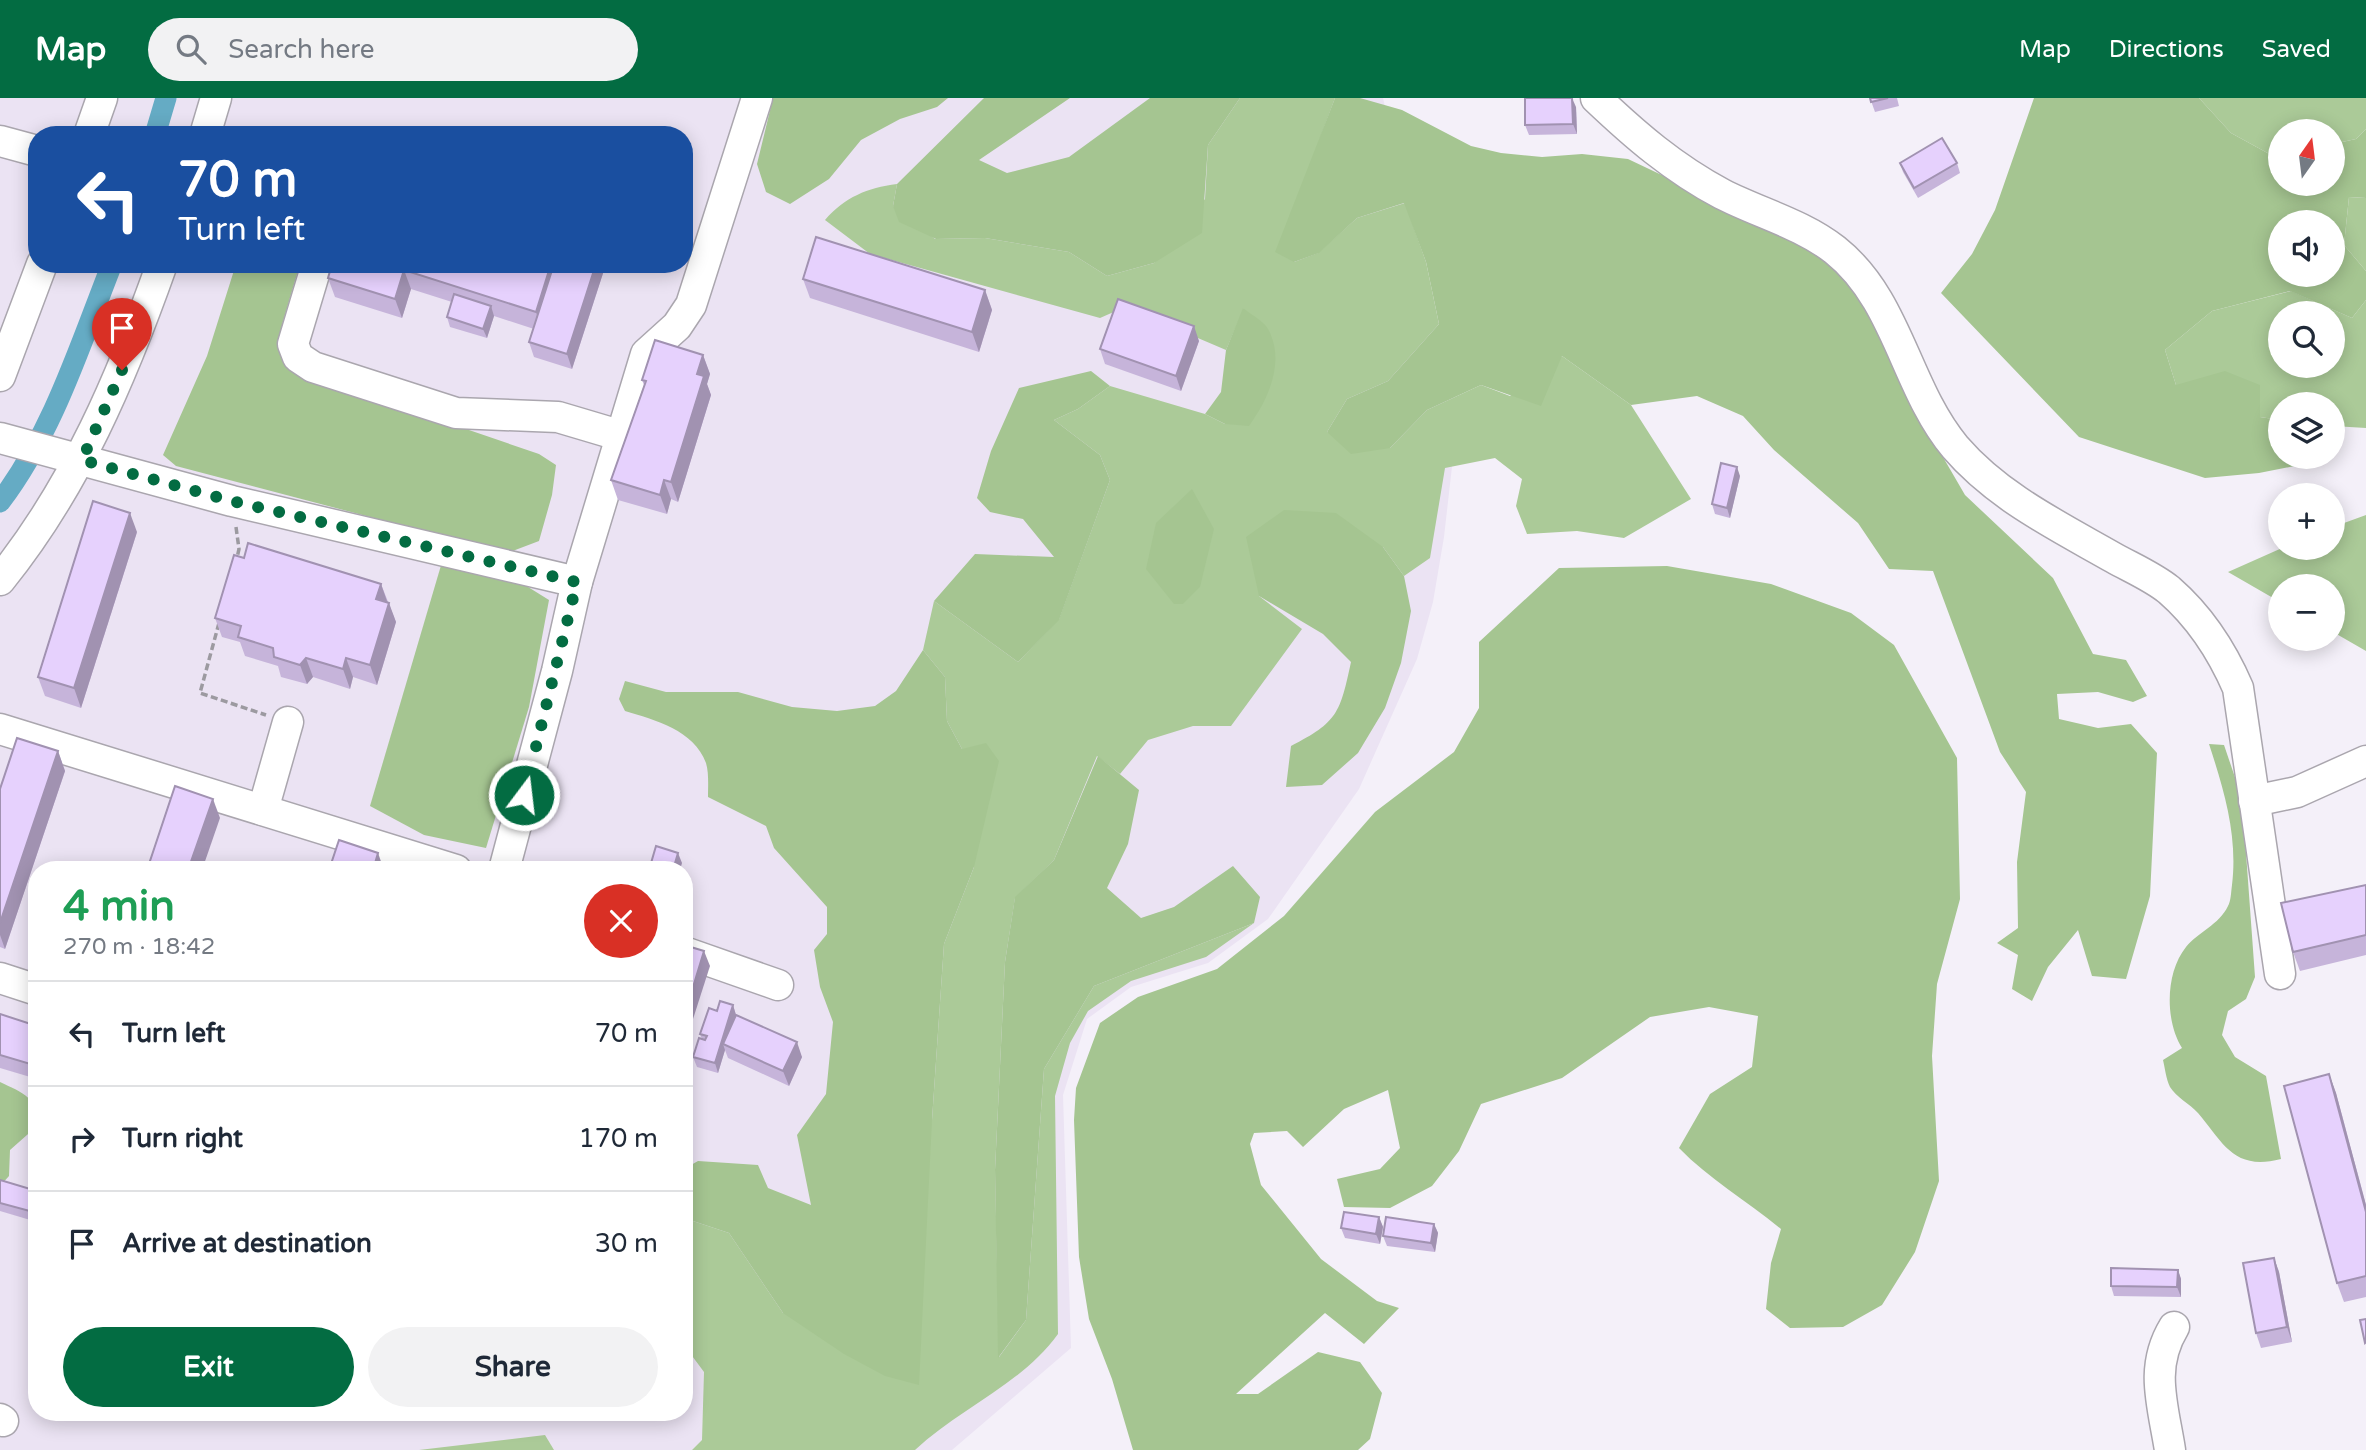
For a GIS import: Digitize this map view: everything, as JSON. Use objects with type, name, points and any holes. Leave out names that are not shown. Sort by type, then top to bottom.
[{"type":"street","points":[[92,126],[102,98]]},
{"type":"street","points":[[208,126],[216,98]]},
{"type":"street","points":[[506,861],[557,671],[577,582],[646,354],[677,326],[691,305],[757,98]]},
{"type":"street","points":[[1597,98],[1648,148],[1682,170],[1722,194],[1797,227],[1834,249],[1858,272],[1880,302],[1933,414],[1953,444],[1977,471],[2035,513],[2167,589],[2190,611],[2223,653],[2238,688],[2280,974]]},
{"type":"street","points":[[0,141],[28,149]]},
{"type":"street","points":[[0,376],[38,273]]},
{"type":"street","points":[[0,580],[29,544],[71,458],[133,347],[159,273]]},
{"type":"street","points":[[314,273],[293,344],[298,357],[313,367],[456,413],[558,417],[622,436]]},
{"type":"street","points":[[6,440],[232,501],[577,582]]},
{"type":"street","points":[[263,810],[288,722]]},
{"type":"street","points":[[0,729],[427,861]]},
{"type":"street","points":[[2254,801],[2297,792],[2366,761]]},
{"type":"street","points":[[693,955],[778,985]]},
{"type":"street","points":[[0,978],[28,987]]},
{"type":"street","points":[[2170,1450],[2158,1374],[2162,1347],[2174,1327]]},
{"type":"path","points":[[232,501],[239,549],[235,562]]},
{"type":"path","points":[[221,615],[200,693],[288,722]]},
{"type":"shaded area","points":[[0,98],[1383,98],[1458,414],[1444,537],[1433,602],[1417,659],[1359,789],[1268,919],[1208,963],[1131,987],[1087,1019],[1063,1095],[1071,1348],[952,1450],[0,1450]]},
{"type":"green space","points":[[773,98],[948,98],[937,107],[900,119],[861,140],[829,179],[790,204],[766,192],[757,164]]},
{"type":"green space","points":[[984,98],[1070,98],[979,160],[1007,173],[1069,157],[1150,98],[1240,98],[1208,145],[1202,233],[1154,263],[1107,276],[1069,252],[985,238],[936,239],[899,222],[893,206],[897,184]]},
{"type":"green space","points":[[1240,98],[1335,98],[1310,165],[1294,262],[1318,253],[1357,218],[1405,203],[1426,262],[1439,324],[1388,381],[1347,399],[1327,432],[1390,448],[1427,410],[1481,385],[1510,396],[1562,356],[1631,405],[1691,499],[1624,538],[1577,531],[1527,534],[1516,506],[1522,479],[1495,458],[1445,468],[1430,558],[1404,576],[1383,547],[1259,596],[1302,629],[1231,726],[1193,726],[1148,740],[1120,774],[1097,756],[1054,860],[1015,898],[1005,962],[995,1170],[999,1357],[1026,1320],[1044,1069],[1094,986],[1254,923],[1206,957],[1131,981],[1088,1011],[1070,1043],[1055,1096],[1058,1334],[1043,1352],[1009,1382],[951,1421],[915,1450],[692,1450],[702,1440],[704,1372],[693,1357],[693,1221],[729,1233],[783,1313],[932,1120],[944,944],[974,867],[962,749],[947,721],[945,677],[923,650],[934,601],[1018,662],[1059,619],[1110,480],[1100,455],[1054,420],[1078,409],[1110,386],[1205,414],[1225,424],[1244,308],[1226,350],[1125,307],[1100,318],[870,254],[825,220],[840,205],[857,195],[897,184],[893,206],[935,239],[985,238],[1069,252],[1107,276],[1154,263],[1205,199],[1208,145]]},
{"type":"green space","points":[[1335,98],[1360,98],[1402,110],[1471,146],[1501,153],[1542,157],[1582,154],[1628,159],[1788,235],[1839,270],[1868,300],[1922,421],[1965,495],[2053,578],[2093,654],[2126,660],[2147,696],[2133,702],[2098,692],[2057,694],[2059,719],[2098,728],[2131,724],[2157,753],[2150,896],[2126,979],[2092,976],[2078,930],[2048,967],[2032,1001],[2012,989],[2018,955],[1997,943],[2018,928],[2017,862],[2026,792],[2000,752],[1933,571],[1889,569],[1858,523],[1774,450],[1743,416],[1697,396],[1631,405],[1562,356],[1541,406],[1481,385],[1427,410],[1390,448],[1351,454],[1327,432],[1347,399],[1388,381],[1439,324],[1426,262],[1404,203],[1357,218],[1319,253],[1294,262],[1275,252]]},
{"type":"green space","points":[[2034,98],[2199,98],[2231,133],[2268,153],[2268,196],[2345,196],[2345,141],[2356,139],[2366,129],[2366,198],[2349,197],[2345,235],[2345,210],[2268,210],[2268,287],[2345,287],[2345,246],[2366,271],[2366,300],[2352,318],[2345,315],[2345,301],[2313,301],[2290,291],[2212,311],[2165,350],[2176,385],[2225,371],[2260,385],[2260,417],[2268,418],[2268,469],[2279,469],[2205,478],[2079,437],[1941,293],[1972,254],[1995,210]]},
{"type":"green space","points":[[2199,98],[2366,98],[2366,129],[2356,139],[2345,141],[2345,119],[2268,119],[2268,153],[2231,133]]},
{"type":"green space","points":[[2349,197],[2366,198],[2366,271],[2345,246]]},
{"type":"green space","points":[[233,273],[297,273],[282,325],[281,350],[343,387],[539,454],[556,465],[552,495],[539,541],[507,553],[176,466],[163,455],[207,356]]},
{"type":"green space","points":[[2291,291],[2314,301],[2268,301],[2268,378],[2345,378],[2345,315],[2352,318],[2366,300],[2366,428],[2345,427],[2345,392],[2268,392],[2268,418],[2176,385],[2165,350],[2212,311]]},
{"type":"green space","points":[[1243,308],[1266,326],[1275,354],[1275,367],[1268,392],[1249,426],[1225,424],[1205,414],[1221,392],[1226,350]]},
{"type":"green space","points":[[1091,371],[1110,386],[1078,409],[1054,420],[1100,455],[1110,480],[1059,620],[1018,662],[934,601],[975,554],[1054,557],[1023,519],[990,512],[977,498],[991,451],[1019,388]]},
{"type":"green space","points":[[1192,489],[1214,529],[1200,587],[1183,604],[1174,604],[1146,569],[1156,523]]},
{"type":"green space","points":[[1284,510],[1336,513],[1383,547],[1404,576],[1411,611],[1401,663],[1385,708],[1358,753],[1322,785],[1286,787],[1291,746],[1319,730],[1334,714],[1344,693],[1351,662],[1323,634],[1259,596],[1246,537]]},
{"type":"green space","points":[[2366,515],[2366,651],[2345,639],[2345,574],[2268,574],[2268,595],[2228,572],[2268,554],[2268,560],[2345,560],[2345,523]]},
{"type":"green space","points":[[442,562],[520,582],[549,600],[529,707],[486,848],[424,835],[370,806]]},
{"type":"green space","points":[[1667,566],[1771,584],[1851,613],[1894,645],[1957,758],[1960,899],[1937,984],[1932,1056],[1939,1181],[1915,1252],[1882,1305],[1843,1327],[1790,1328],[1766,1309],[1771,1263],[1781,1229],[1715,1180],[1679,1148],[1710,1094],[1752,1067],[1758,1016],[1709,1007],[1650,1017],[1562,1078],[1481,1104],[1459,1151],[1432,1186],[1390,1208],[1344,1207],[1337,1179],[1380,1169],[1400,1148],[1388,1090],[1344,1109],[1303,1147],[1287,1131],[1254,1133],[1250,1144],[1261,1185],[1321,1259],[1377,1301],[1399,1308],[1364,1344],[1325,1313],[1236,1394],[1258,1394],[1318,1352],[1360,1362],[1382,1393],[1370,1439],[1358,1450],[1133,1450],[1112,1379],[1089,1319],[1079,1257],[1074,1120],[1076,1088],[1100,1023],[1138,997],[1217,969],[1284,916],[1375,812],[1454,752],[1479,708],[1479,642],[1559,568]]},
{"type":"green space","points":[[923,650],[945,677],[947,721],[962,749],[986,743],[999,761],[974,867],[944,944],[919,1385],[885,1376],[844,1354],[783,1313],[729,1233],[693,1221],[693,1164],[698,1161],[758,1165],[768,1188],[811,1205],[797,1135],[826,1094],[833,1022],[820,987],[814,950],[827,934],[827,907],[774,848],[766,826],[708,797],[706,763],[692,742],[672,728],[625,711],[619,699],[625,681],[666,692],[738,692],[792,707],[837,711],[875,706],[896,691]]},
{"type":"green space","points":[[2209,744],[2224,745],[2242,798],[2255,977],[2246,999],[2228,1011],[2222,1035],[2235,1057],[2266,1076],[2281,1159],[2265,1162],[2241,1158],[2223,1144],[2198,1113],[2170,1087],[2163,1060],[2182,1048],[2176,1037],[2170,1011],[2174,970],[2186,947],[2224,913],[2231,896],[2231,831]]},
{"type":"green space","points":[[1098,756],[1139,790],[1128,844],[1107,888],[1141,918],[1174,907],[1233,866],[1260,897],[1254,923],[1094,986],[1044,1069],[1026,1320],[998,1358],[995,1170],[1005,962],[1015,897],[1054,860]]},
{"type":"green space","points":[[0,1082],[28,1098],[28,1134],[10,1150],[9,1176],[0,1186]]},
{"type":"green space","points":[[545,1435],[554,1450],[419,1450]]},
{"type":"building","points":[[1525,98],[1572,98],[1573,124],[1525,125]]},
{"type":"building","points":[[1870,98],[1888,98],[1871,102]]},
{"type":"building","points":[[1942,138],[1957,163],[1914,188],[1900,163]]},
{"type":"building","points":[[816,237],[985,290],[972,332],[803,279]]},
{"type":"building","points":[[329,273],[403,273],[395,299],[328,278]]},
{"type":"building","points":[[413,273],[548,273],[536,312]]},
{"type":"building","points":[[551,273],[593,273],[567,354],[529,342]]},
{"type":"building","points":[[454,294],[491,306],[483,329],[447,317]]},
{"type":"building","points":[[1118,299],[1194,326],[1176,376],[1100,349]]},
{"type":"building","points":[[655,340],[703,355],[697,374],[704,376],[671,482],[664,480],[660,495],[611,480],[646,381],[642,380]]},
{"type":"building","points":[[1721,463],[1737,467],[1727,508],[1712,504]]},
{"type":"building","points":[[93,501],[130,513],[74,688],[38,677]]},
{"type":"building","points":[[248,543],[381,584],[376,599],[389,603],[370,665],[346,658],[343,669],[306,658],[300,665],[274,657],[273,648],[238,637],[241,626],[215,618],[234,555],[244,558]]},
{"type":"building","points":[[17,738],[58,751],[0,923],[0,789]]},
{"type":"building","points":[[175,786],[213,799],[191,861],[150,861]]},
{"type":"building","points":[[339,840],[378,853],[376,861],[332,861]]},
{"type":"building","points":[[656,846],[678,853],[676,861],[652,861]]},
{"type":"building","points":[[2366,885],[2366,935],[2293,952],[2281,903]]},
{"type":"building","points":[[693,948],[704,951],[693,987]]},
{"type":"building","points":[[720,1001],[733,1005],[715,1063],[693,1057],[699,1038],[705,1040],[707,1036],[700,1034],[709,1008],[717,1011]]},
{"type":"building","points":[[0,1014],[28,1023],[28,1063],[0,1055]]},
{"type":"building","points":[[736,1015],[797,1042],[783,1071],[723,1044]]},
{"type":"building","points":[[2329,1074],[2366,1212],[2366,1276],[2337,1283],[2284,1086]]},
{"type":"building","points":[[0,1180],[28,1188],[28,1211],[0,1203]]},
{"type":"building","points":[[1344,1212],[1379,1217],[1376,1234],[1341,1228]]},
{"type":"building","points":[[1386,1217],[1434,1224],[1431,1243],[1383,1236]]},
{"type":"building","points":[[2274,1258],[2287,1327],[2256,1333],[2243,1263]]},
{"type":"building","points":[[2111,1268],[2178,1270],[2177,1287],[2111,1286]]},
{"type":"building","points":[[2366,1319],[2366,1342],[2365,1343],[2360,1320]]},
{"type":"waterway","points":[[158,126],[166,98]]},
{"type":"waterway","points":[[0,502],[19,475],[50,417],[108,273]]},
{"type":"route","points":[[122,370],[82,460],[232,501],[577,582],[524,795]]}]
